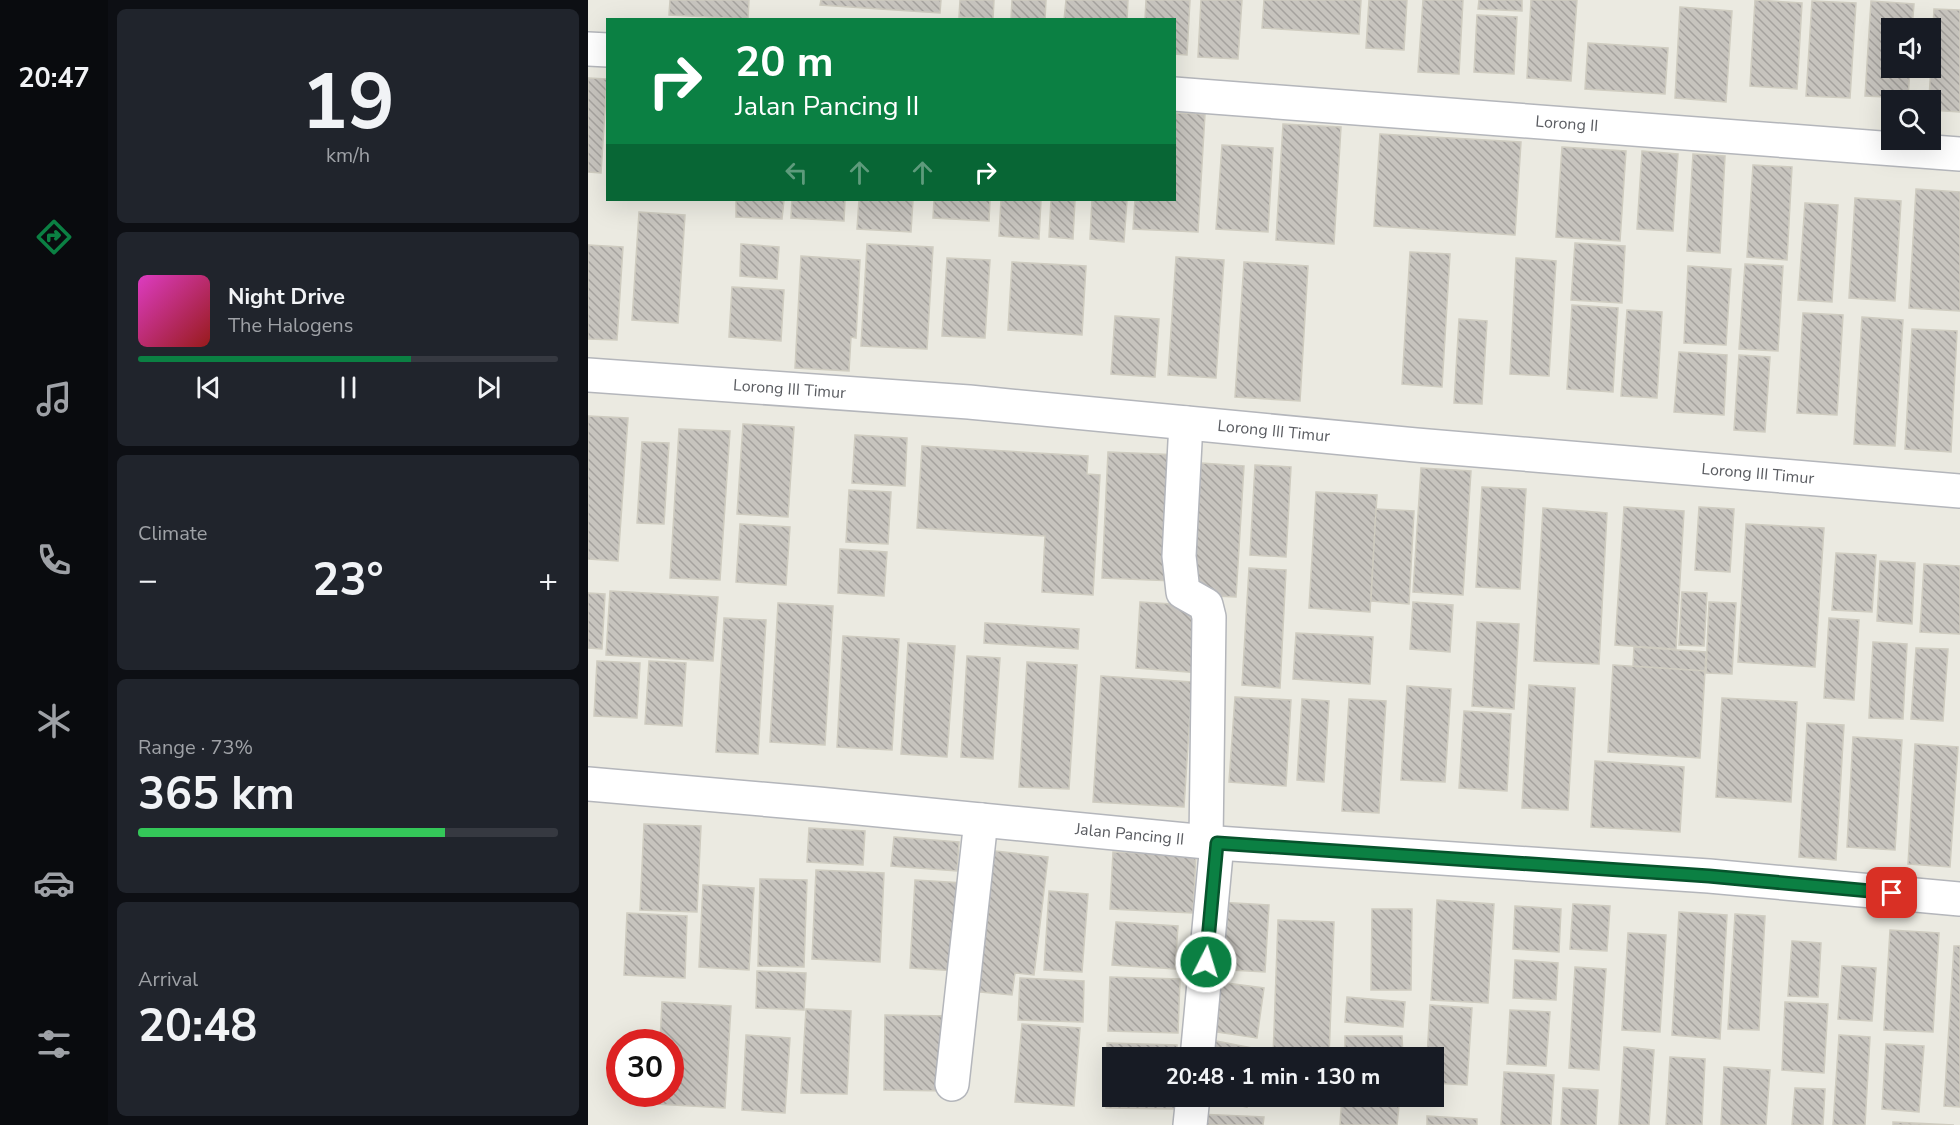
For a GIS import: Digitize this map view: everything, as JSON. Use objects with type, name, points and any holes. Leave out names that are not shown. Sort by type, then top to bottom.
[{"type":"street","points":[[588,49],[606,50]]},
{"type":"street","name":"Lorong II","points":[[1176,94],[1960,154]]},
{"type":"street","name":"Lorong III Timur","points":[[588,375],[969,402],[1960,491]]},
{"type":"street","points":[[1186,423],[1179,556],[1183,592],[1206,605],[1209,617],[1212,842],[1198,1047]]},
{"type":"street","name":"Jalan Pancing II","points":[[588,784],[1212,842],[1697,875],[1960,899]]},
{"type":"street","points":[[952,1084],[981,820]]},
{"type":"street","points":[[1190,1125],[1192,1107]]},
{"type":"building","points":[[670,0],[749,0],[748,18],[669,15]]},
{"type":"building","points":[[821,0],[941,0],[940,13],[820,5]]},
{"type":"building","points":[[960,0],[994,0],[993,18],[959,17]]},
{"type":"building","points":[[1012,0],[1046,0],[1045,18],[1011,18]]},
{"type":"building","points":[[1066,0],[1128,0],[1127,18],[1064,18]]},
{"type":"building","points":[[1146,0],[1190,0],[1187,55],[1176,54],[1176,18],[1145,18]]},
{"type":"building","points":[[1201,0],[1242,0],[1238,59],[1198,57]]},
{"type":"building","points":[[1264,0],[1361,0],[1359,34],[1262,28]]},
{"type":"building","points":[[1369,0],[1407,0],[1404,50],[1366,48]]},
{"type":"building","points":[[1423,0],[1463,0],[1459,74],[1418,72]]},
{"type":"building","points":[[1479,0],[1522,0],[1522,11],[1478,9]]},
{"type":"building","points":[[1531,0],[1577,0],[1571,81],[1527,78]]},
{"type":"building","points":[[1755,0],[1802,3],[1797,89],[1750,86]]},
{"type":"building","points":[[1812,1],[1856,3],[1850,98],[1806,96]]},
{"type":"building","points":[[1871,1],[1914,4],[1913,18],[1881,18],[1881,78],[1909,78],[1909,90],[1881,90],[1881,97],[1865,96]]},
{"type":"building","points":[[1680,7],[1732,11],[1726,102],[1675,98]]},
{"type":"building","points":[[1934,9],[1960,10],[1960,112],[1941,111],[1941,90],[1930,90],[1930,78],[1941,78],[1941,18],[1934,18]]},
{"type":"building","points":[[1477,15],[1517,17],[1514,74],[1474,72]]},
{"type":"building","points":[[1588,43],[1668,48],[1665,94],[1585,89]]},
{"type":"building","points":[[588,78],[606,79],[601,173],[588,172]]},
{"type":"building","points":[[1176,113],[1205,114],[1198,232],[1133,229],[1135,201],[1176,201]]},
{"type":"building","points":[[1283,124],[1341,127],[1334,244],[1276,240]]},
{"type":"building","points":[[1380,134],[1521,142],[1515,235],[1374,226]]},
{"type":"building","points":[[1222,145],[1273,148],[1268,232],[1216,229]]},
{"type":"building","points":[[1562,147],[1626,151],[1620,241],[1556,237]]},
{"type":"building","points":[[1642,151],[1678,154],[1673,231],[1637,229]]},
{"type":"building","points":[[1693,154],[1725,156],[1720,253],[1687,251]]},
{"type":"building","points":[[1753,165],[1792,167],[1787,260],[1747,257]]},
{"type":"building","points":[[1916,189],[1960,192],[1960,311],[1909,308]]},
{"type":"building","points":[[1855,198],[1901,201],[1895,301],[1849,298]]},
{"type":"building","points":[[736,201],[784,201],[782,219],[736,217]]},
{"type":"building","points":[[792,201],[845,201],[844,221],[791,218]]},
{"type":"building","points":[[859,201],[913,201],[911,232],[857,229]]},
{"type":"building","points":[[934,201],[990,201],[989,221],[933,218]]},
{"type":"building","points":[[1001,201],[1041,201],[1039,239],[999,236]]},
{"type":"building","points":[[1051,201],[1075,201],[1073,239],[1049,237]]},
{"type":"building","points":[[1092,201],[1127,201],[1124,242],[1090,239]]},
{"type":"building","points":[[1805,203],[1838,205],[1832,302],[1798,300]]},
{"type":"building","points":[[639,212],[685,215],[678,323],[632,320]]},
{"type":"building","points":[[1575,243],[1625,246],[1622,303],[1571,300]]},
{"type":"building","points":[[741,244],[779,247],[777,279],[740,276]]},
{"type":"building","points":[[867,244],[933,247],[927,349],[861,346]]},
{"type":"building","points":[[588,245],[623,247],[617,340],[588,339]]},
{"type":"building","points":[[1410,252],[1450,254],[1442,387],[1402,384]]},
{"type":"building","points":[[801,256],[860,260],[856,338],[851,337],[849,371],[795,368]]},
{"type":"building","points":[[1176,257],[1224,260],[1216,378],[1168,375]]},
{"type":"building","points":[[947,258],[990,260],[985,338],[942,336]]},
{"type":"building","points":[[1516,258],[1556,261],[1549,376],[1510,374]]},
{"type":"building","points":[[1012,262],[1086,266],[1082,335],[1008,330]]},
{"type":"building","points":[[1244,262],[1308,266],[1300,401],[1235,397]]},
{"type":"building","points":[[1745,264],[1783,266],[1778,351],[1739,349]]},
{"type":"building","points":[[1688,266],[1731,269],[1726,345],[1684,343]]},
{"type":"building","points":[[732,287],[784,290],[781,341],[729,337]]},
{"type":"building","points":[[1572,305],[1618,308],[1613,392],[1567,389]]},
{"type":"building","points":[[1627,310],[1662,312],[1657,398],[1621,396]]},
{"type":"building","points":[[1803,313],[1843,315],[1837,415],[1797,413]]},
{"type":"building","points":[[1115,316],[1159,319],[1155,377],[1111,374]]},
{"type":"building","points":[[1862,317],[1903,320],[1895,446],[1854,444]]},
{"type":"building","points":[[1459,319],[1487,321],[1482,404],[1454,403]]},
{"type":"building","points":[[1912,329],[1957,331],[1951,452],[1905,449]]},
{"type":"building","points":[[1679,352],[1727,355],[1724,415],[1674,412]]},
{"type":"building","points":[[1739,355],[1770,357],[1765,432],[1734,430]]},
{"type":"building","points":[[588,416],[628,418],[618,561],[588,559]]},
{"type":"building","points":[[743,424],[794,427],[788,517],[737,514]]},
{"type":"building","points":[[679,429],[730,431],[720,580],[670,578]]},
{"type":"building","points":[[855,435],[907,438],[905,486],[852,483]]},
{"type":"building","points":[[642,442],[669,443],[664,524],[637,523]]},
{"type":"building","points":[[922,446],[1088,456],[1087,474],[1100,475],[1093,595],[1042,592],[1045,536],[917,528]]},
{"type":"building","points":[[1108,452],[1181,455],[1175,581],[1102,578]]},
{"type":"building","points":[[1201,463],[1244,466],[1236,597],[1193,595]]},
{"type":"building","points":[[1255,465],[1291,467],[1286,557],[1250,555]]},
{"type":"building","points":[[1421,468],[1471,471],[1463,595],[1413,592]]},
{"type":"building","points":[[1482,487],[1526,489],[1520,589],[1476,587]]},
{"type":"building","points":[[849,490],[891,492],[888,544],[846,542]]},
{"type":"building","points":[[1316,492],[1377,495],[1370,612],[1309,608]]},
{"type":"building","points":[[1624,507],[1684,511],[1676,649],[1615,645]]},
{"type":"building","points":[[1699,507],[1734,509],[1730,572],[1695,570]]},
{"type":"building","points":[[1543,508],[1607,513],[1599,664],[1534,661]]},
{"type":"building","points":[[1376,509],[1414,511],[1409,604],[1371,601]]},
{"type":"building","points":[[740,524],[790,527],[786,585],[736,582]]},
{"type":"building","points":[[1746,524],[1824,528],[1815,667],[1738,662]]},
{"type":"building","points":[[840,549],[887,552],[884,596],[838,593]]},
{"type":"building","points":[[1836,553],[1876,555],[1872,612],[1832,610]]},
{"type":"building","points":[[1880,561],[1915,563],[1912,624],[1877,621]]},
{"type":"building","points":[[1924,564],[1960,566],[1960,634],[1920,632]]},
{"type":"building","points":[[1249,568],[1286,570],[1280,688],[1242,685]]},
{"type":"building","points":[[610,591],[718,597],[713,661],[606,655]]},
{"type":"building","points":[[1682,592],[1707,593],[1704,646],[1679,645]]},
{"type":"building","points":[[588,593],[605,594],[602,649],[588,648]]},
{"type":"building","points":[[1140,602],[1204,606],[1200,673],[1136,668]]},
{"type":"building","points":[[1413,602],[1453,605],[1450,652],[1410,649]]},
{"type":"building","points":[[1709,602],[1736,603],[1732,674],[1706,673]]},
{"type":"building","points":[[778,603],[833,606],[825,745],[770,742]]},
{"type":"building","points":[[724,618],[766,620],[758,754],[716,752]]},
{"type":"building","points":[[1829,618],[1859,620],[1854,700],[1824,698]]},
{"type":"building","points":[[1477,622],[1519,624],[1514,709],[1472,706]]},
{"type":"building","points":[[985,623],[1079,629],[1078,649],[984,643]]},
{"type":"building","points":[[1296,633],[1373,637],[1370,684],[1293,679]]},
{"type":"building","points":[[843,636],[899,639],[892,750],[837,747]]},
{"type":"building","points":[[1873,642],[1907,644],[1903,719],[1869,718]]},
{"type":"building","points":[[908,643],[955,646],[947,757],[901,754]]},
{"type":"building","points":[[1634,647],[1706,652],[1705,671],[1633,666]]},
{"type":"building","points":[[1916,648],[1948,649],[1943,721],[1911,719]]},
{"type":"building","points":[[967,656],[1000,658],[993,759],[961,757]]},
{"type":"building","points":[[597,661],[640,663],[637,718],[594,716]]},
{"type":"building","points":[[649,661],[686,663],[682,726],[645,724]]},
{"type":"building","points":[[1027,662],[1077,665],[1069,789],[1019,787]]},
{"type":"building","points":[[1613,665],[1705,671],[1700,758],[1608,752]]},
{"type":"building","points":[[1101,676],[1192,682],[1184,807],[1093,802]]},
{"type":"building","points":[[1529,685],[1575,688],[1568,810],[1522,808]]},
{"type":"building","points":[[1407,686],[1451,689],[1445,782],[1401,780]]},
{"type":"building","points":[[1235,697],[1291,700],[1286,786],[1229,782]]},
{"type":"building","points":[[1722,698],[1797,702],[1791,802],[1716,797]]},
{"type":"building","points":[[1302,699],[1329,701],[1324,782],[1297,780]]},
{"type":"building","points":[[1349,699],[1386,701],[1379,813],[1342,811]]},
{"type":"building","points":[[1464,711],[1511,714],[1507,791],[1459,788]]},
{"type":"building","points":[[1807,723],[1844,725],[1836,860],[1799,857]]},
{"type":"building","points":[[1853,737],[1902,740],[1895,850],[1847,847]]},
{"type":"building","points":[[1915,744],[1958,747],[1950,867],[1908,864]]},
{"type":"building","points":[[1595,761],[1684,767],[1680,832],[1591,827]]},
{"type":"building","points":[[644,824],[701,826],[697,912],[640,910]]},
{"type":"building","points":[[809,828],[865,831],[863,865],[807,862]]},
{"type":"building","points":[[894,837],[959,842],[957,871],[891,866]]},
{"type":"building","points":[[986,850],[1048,857],[1034,975],[1015,973],[1012,995],[970,991]]},
{"type":"building","points":[[1113,852],[1196,855],[1193,913],[1110,909]]},
{"type":"building","points":[[816,870],[884,873],[880,962],[812,959]]},
{"type":"building","points":[[760,879],[807,880],[804,967],[758,966]]},
{"type":"building","points":[[915,880],[964,883],[958,971],[910,968]]},
{"type":"building","points":[[703,885],[754,888],[749,970],[699,967]]},
{"type":"building","points":[[1049,891],[1088,894],[1082,972],[1044,970]]},
{"type":"building","points":[[1437,900],[1494,904],[1488,1003],[1431,1000]]},
{"type":"building","points":[[1217,902],[1269,905],[1265,972],[1213,969]]},
{"type":"building","points":[[1573,904],[1610,906],[1607,951],[1570,949]]},
{"type":"building","points":[[1515,906],[1561,909],[1559,952],[1513,949]]},
{"type":"building","points":[[1372,909],[1412,909],[1411,990],[1371,990]]},
{"type":"building","points":[[1679,912],[1727,915],[1720,1039],[1672,1035]]},
{"type":"building","points":[[627,913],[687,916],[685,978],[624,975]]},
{"type":"building","points":[[1735,914],[1765,916],[1759,1030],[1728,1029]]},
{"type":"building","points":[[1278,920],[1334,922],[1329,1047],[1273,1047]]},
{"type":"building","points":[[1116,922],[1178,926],[1175,969],[1112,965]]},
{"type":"building","points":[[1890,930],[1939,933],[1933,1032],[1884,1030]]},
{"type":"building","points":[[1628,933],[1666,935],[1660,1032],[1622,1030]]},
{"type":"building","points":[[1792,941],[1821,943],[1818,997],[1788,996]]},
{"type":"building","points":[[1954,946],[1960,946],[1960,1107],[1944,1106]]},
{"type":"building","points":[[1515,960],[1558,963],[1556,1000],[1513,998]]},
{"type":"building","points":[[1842,966],[1876,968],[1872,1021],[1838,1019]]},
{"type":"building","points":[[1575,967],[1606,969],[1599,1070],[1569,1068]]},
{"type":"building","points":[[757,971],[806,973],[804,1010],[756,1008]]},
{"type":"building","points":[[1110,977],[1180,979],[1178,1033],[1108,1031]]},
{"type":"building","points":[[1020,978],[1084,981],[1083,1022],[1018,1020]]},
{"type":"building","points":[[1211,981],[1264,988],[1257,1038],[1204,1030]]},
{"type":"building","points":[[1347,997],[1405,1002],[1403,1027],[1345,1022]]},
{"type":"building","points":[[662,1002],[731,1006],[725,1108],[684,1106],[684,1029],[661,1029]]},
{"type":"building","points":[[1785,1002],[1828,1004],[1824,1073],[1782,1070]]},
{"type":"building","points":[[1430,1005],[1472,1008],[1467,1085],[1444,1084],[1444,1047],[1428,1047]]},
{"type":"building","points":[[806,1009],[851,1011],[847,1094],[801,1093]]},
{"type":"building","points":[[1510,1010],[1550,1012],[1546,1066],[1507,1064]]},
{"type":"building","points":[[885,1015],[951,1016],[950,1091],[884,1090]]},
{"type":"building","points":[[1022,1024],[1080,1028],[1074,1106],[1015,1102]]},
{"type":"building","points":[[746,1035],[790,1038],[785,1113],[742,1110]]},
{"type":"building","points":[[1839,1035],[1870,1037],[1865,1125],[1833,1125]]},
{"type":"building","points":[[1345,1036],[1402,1036],[1403,1047],[1345,1047]]},
{"type":"building","points":[[1206,1039],[1248,1047],[1205,1047]]},
{"type":"building","points":[[1107,1043],[1177,1045],[1177,1047],[1107,1047]]},
{"type":"building","points":[[1886,1044],[1924,1046],[1919,1112],[1882,1109]]},
{"type":"building","points":[[1624,1047],[1654,1050],[1649,1125],[1619,1125]]},
{"type":"building","points":[[1670,1057],[1705,1059],[1702,1125],[1666,1125]]},
{"type":"building","points":[[1724,1067],[1770,1070],[1766,1125],[1721,1125]]},
{"type":"building","points":[[1504,1072],[1554,1075],[1551,1125],[1501,1125]]},
{"type":"building","points":[[1563,1088],[1598,1090],[1596,1125],[1561,1125]]},
{"type":"building","points":[[1795,1088],[1825,1089],[1823,1125],[1792,1125]]},
{"type":"building","points":[[1106,1107],[1175,1107],[1175,1109]]},
{"type":"building","points":[[1341,1107],[1399,1107],[1397,1125],[1340,1125]]},
{"type":"building","points":[[1197,1114],[1264,1117],[1263,1125],[1197,1125]]},
{"type":"building","points":[[1427,1116],[1477,1119],[1477,1125],[1427,1125]]},
{"type":"building","points":[[1893,1122],[1954,1125],[1893,1125]]},
{"type":"route","points":[[1206,962],[1217,843],[1709,876],[1892,893]]}]
